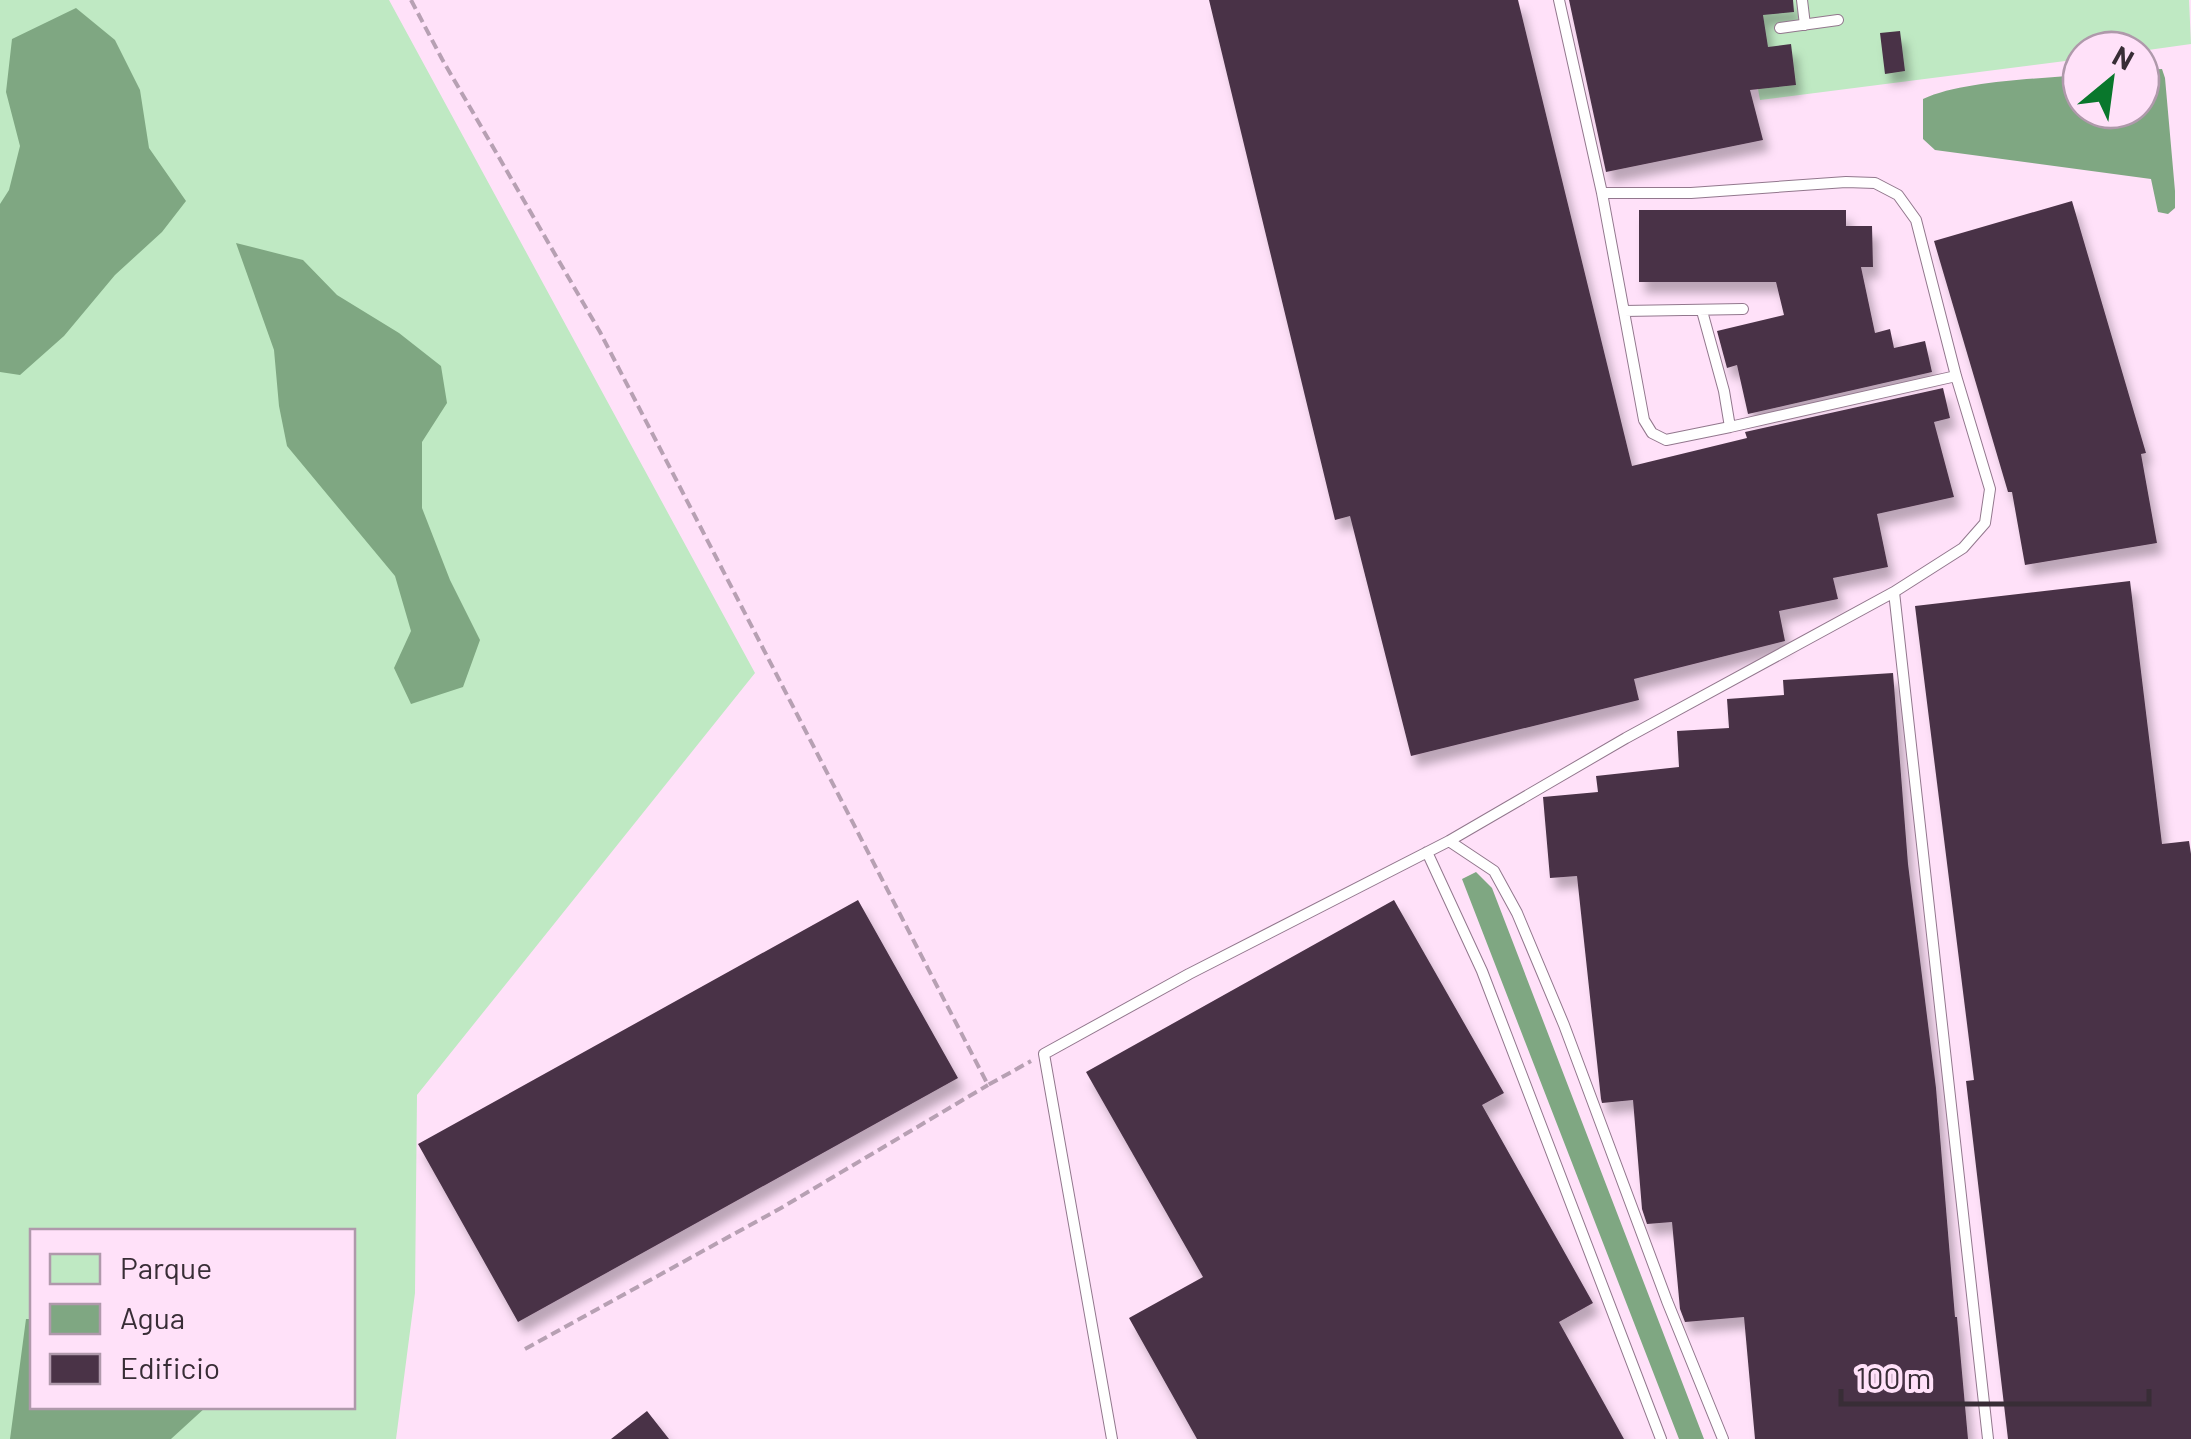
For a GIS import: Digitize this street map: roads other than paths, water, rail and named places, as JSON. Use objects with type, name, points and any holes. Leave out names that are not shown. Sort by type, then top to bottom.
[{"type":"lane","points":[[1559,0],[1602,193],[1644,420],[1652,433],[1666,440],[1956,376]]},
{"type":"lane","points":[[1802,0],[1806,25]]},
{"type":"lane","points":[[1780,28],[1838,20]]},
{"type":"lane","points":[[1112,1439],[1044,1054],[1189,974],[1449,841],[1626,738],[1894,592],[1963,548],[1985,523],[1990,489],[1916,220],[1898,195],[1874,183],[1846,182],[1691,194],[1602,193]]},
{"type":"lane","points":[[1624,311],[1743,310]]},
{"type":"lane","points":[[1702,311],[1730,427]]},
{"type":"lane","points":[[1894,592],[1988,1439]]},
{"type":"lane","points":[[1449,841],[1494,871],[1517,913],[1723,1439]]},
{"type":"lane","points":[[1427,852],[1482,972],[1661,1439]]},
{"type":"water","points":[[76,8],[115,40],[140,90],[149,148],[186,201],[162,232],[115,275],[64,336],[20,375],[0,372],[0,204],[9,190],[20,146],[6,92],[12,39]]},
{"type":"water","points":[[2161,69],[2175,191],[2175,208],[2168,214],[2158,212],[2151,179],[1935,150],[1923,139],[1923,99],[1958,88],[2061,77],[2061,130],[2161,130]]},
{"type":"water","points":[[236,243],[303,260],[337,295],[399,333],[441,366],[447,403],[422,442],[422,508],[450,580],[480,640],[463,687],[411,704],[394,668],[411,631],[395,576],[287,446],[274,350]]},
{"type":"water","points":[[1476,872],[1492,888],[1704,1439],[1679,1439],[1462,879]]},
{"type":"water","points":[[26,1319],[30,1319],[30,1409],[204,1409],[171,1439],[10,1439]]}]
